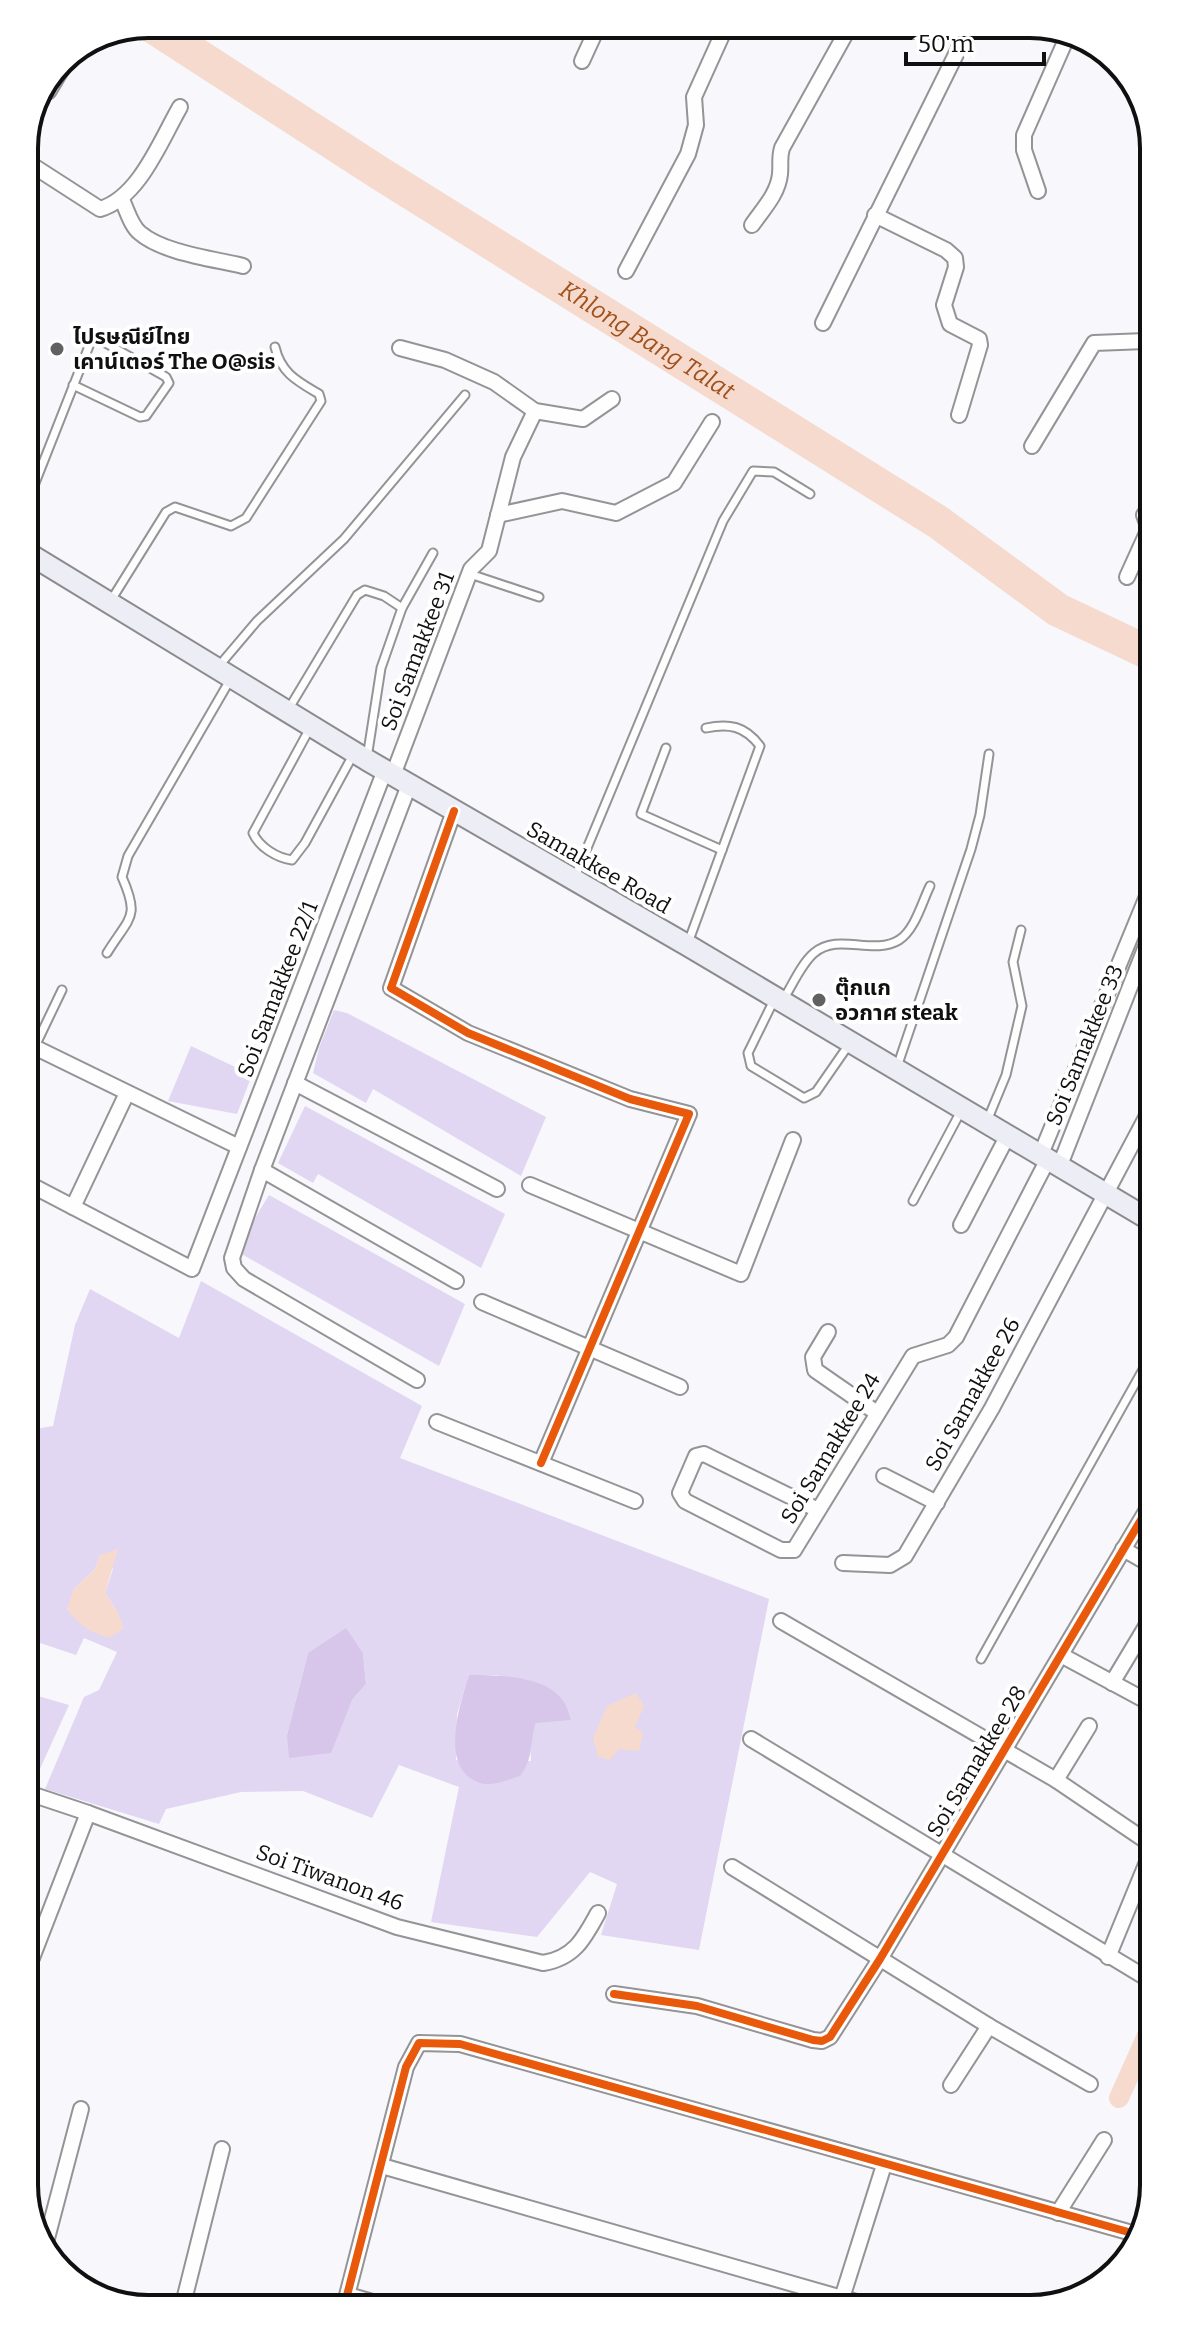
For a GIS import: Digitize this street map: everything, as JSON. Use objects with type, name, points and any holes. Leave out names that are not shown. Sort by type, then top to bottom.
[{"type":"main road","name":"Samakkee Road","points":[[38,562],[396,777],[687,945],[1140,1214]]},
{"type":"street","points":[[582,61],[593,38]]},
{"type":"street","points":[[626,271],[688,154],[696,125],[694,97],[721,38]]},
{"type":"street","points":[[752,225],[777,189],[782,148],[843,38]]},
{"type":"street","points":[[823,323],[964,38]]},
{"type":"street","points":[[1038,191],[1024,150],[1024,135],[1064,44]]},
{"type":"street","points":[[38,169],[100,209],[122,200],[137,182],[180,107]]},
{"type":"street","points":[[122,200],[139,233],[153,241],[243,266]]},
{"type":"street","points":[[875,215],[946,250],[955,258],[956,267],[944,305],[950,324],[979,339],[980,345],[959,415]]},
{"type":"street","points":[[1032,446],[1094,343],[1140,341]]},
{"type":"street","points":[[400,348],[445,360],[494,382],[535,411],[583,419],[612,399]]},
{"type":"street","name":"Soi Samakkee 31","points":[[396,777],[470,574],[489,551],[513,457],[535,411]]},
{"type":"street","points":[[498,515],[562,501],[616,513],[674,483],[712,422]]},
{"type":"street","points":[[1127,577],[1140,548]]},
{"type":"street","points":[[396,777],[295,1083],[232,1258],[234,1268],[244,1279],[417,1380]]},
{"type":"street","name":"Soi Samakkee 22/1","points":[[73,1207],[192,1269],[239,1147],[396,777]]},
{"type":"street","points":[[454,811],[391,988],[468,1033],[630,1099],[689,1114],[541,1463]]},
{"type":"street","points":[[1050,1159],[1140,916]]},
{"type":"street","name":"Soi Samakkee 33","points":[[1050,1159],[1140,959]]},
{"type":"street","points":[[38,1054],[239,1147]]},
{"type":"street","points":[[295,1083],[497,1189]]},
{"type":"street","points":[[38,1189],[73,1207],[127,1093]]},
{"type":"street","name":"Soi Samakkee 26","points":[[843,1563],[890,1565],[905,1556],[992,1408],[1140,1128]]},
{"type":"street","points":[[961,1225],[1008,1135]]},
{"type":"street","points":[[530,1185],[741,1274],[793,1140]]},
{"type":"street","name":"Soi Samakkee 24","points":[[818,1510],[704,1454],[696,1456],[680,1493],[685,1501],[781,1550],[794,1550],[913,1356],[948,1345],[956,1337],[1050,1159]]},
{"type":"street","points":[[262,1170],[456,1281]]},
{"type":"street","points":[[482,1302],[680,1387]]},
{"type":"street","points":[[828,1332],[813,1357],[815,1370],[877,1413]]},
{"type":"street","points":[[437,1422],[635,1501]]},
{"type":"street","points":[[884,1476],[937,1503]]},
{"type":"street","name":"Soi Samakkee 28","points":[[614,1994],[690,2004],[813,2040],[822,2041],[830,2037],[880,1959],[1140,1521]]},
{"type":"street","points":[[1123,1549],[1140,1559]]},
{"type":"street","points":[[781,1621],[1056,1780],[1140,1839]]},
{"type":"street","points":[[1112,1683],[1140,1636]]},
{"type":"street","points":[[1061,1655],[1140,1698]]},
{"type":"street","points":[[1056,1780],[1089,1726]]},
{"type":"street","points":[[751,1739],[1140,1975]]},
{"type":"street","name":"Soi Tiwanon 46","points":[[38,1796],[397,1927],[543,1963],[570,1954],[582,1943],[598,1913]]},
{"type":"street","points":[[38,1942],[88,1813]]},
{"type":"street","points":[[732,1867],[989,2026],[1090,2084]]},
{"type":"street","points":[[1108,1957],[1140,1877]]},
{"type":"street","points":[[951,2085],[989,2026]]},
{"type":"street","points":[[348,2295],[406,2067],[419,2043],[460,2044],[1130,2232]]},
{"type":"street","points":[[49,2232],[81,2109]]},
{"type":"street","points":[[1058,2213],[1104,2140]]},
{"type":"street","points":[[185,2295],[222,2149]]},
{"type":"street","points":[[850,2295],[884,2165]]},
{"type":"street","points":[[382,2166],[832,2295]]},
{"type":"lane","points":[[38,475],[73,385],[91,341],[97,340],[166,377],[169,383],[146,416],[140,417],[73,385]]},
{"type":"lane","points":[[109,604],[166,512],[175,507],[231,526],[246,518],[289,455],[321,401],[319,394],[279,364],[275,347]]},
{"type":"lane","points":[[107,953],[132,913],[133,904],[122,877],[128,856],[224,673],[257,621],[344,539],[465,395]]},
{"type":"lane","points":[[574,880],[723,521],[753,471],[774,472],[810,494]]},
{"type":"lane","points":[[311,726],[253,833],[257,843],[284,859],[292,860],[305,843],[361,756],[381,668],[402,608],[433,553]]},
{"type":"lane","points":[[470,574],[539,597]]},
{"type":"lane","points":[[287,711],[360,591],[367,590],[384,596],[402,608]]},
{"type":"lane","points":[[687,945],[760,746],[743,730],[725,724],[706,728]]},
{"type":"lane","points":[[666,748],[641,814],[722,850]]},
{"type":"lane","points":[[896,1069],[971,849],[980,815],[989,754]]},
{"type":"lane","points":[[850,1042],[816,1092],[804,1098],[751,1066],[748,1053],[779,1000],[813,953],[828,944],[881,946],[900,940],[910,928],[930,886]]},
{"type":"lane","points":[[986,1123],[1006,1075],[1022,1006],[1013,962],[1021,930]]},
{"type":"lane","points":[[38,1036],[62,990]]},
{"type":"lane","points":[[913,1201],[962,1109]]},
{"type":"lane","points":[[981,1659],[1140,1375]]},
{"type":"shaded area","points":[[334,1010],[347,1013],[546,1117],[521,1176],[373,1089],[366,1103],[313,1073]]},
{"type":"shaded area","points":[[191,1046],[252,1075],[237,1114],[168,1101]]},
{"type":"shaded area","points":[[305,1106],[505,1214],[481,1268],[318,1174],[313,1183],[278,1163]]},
{"type":"shaded area","points":[[269,1195],[465,1304],[439,1366],[238,1252]]},
{"type":"shaded area","points":[[201,1281],[422,1406],[400,1458],[769,1599],[699,1950],[601,1935],[617,1884],[590,1872],[537,1937],[431,1922],[459,1787],[399,1765],[372,1818],[303,1791],[241,1792],[166,1809],[159,1824],[45,1789],[84,1697],[99,1690],[117,1652],[84,1638],[76,1655],[40,1643],[38,1648],[38,1431],[53,1426],[75,1325],[90,1289],[179,1338]],"holes":[[[100,1555],[113,1569],[105,1593],[117,1611],[73,1590],[95,1569]],[[308,1653],[363,1653],[366,1684],[352,1700],[287,1735]],[[469,1675],[496,1675],[519,1680],[536,1723],[530,1741],[531,1761],[456,1760],[457,1714]]]},
{"type":"shaded area","points":[[118,1549],[105,1593],[124,1628],[110,1638],[86,1628],[67,1609],[73,1590],[95,1569],[100,1555]]},
{"type":"shaded area","points":[[346,1628],[363,1653],[366,1684],[352,1700],[331,1753],[289,1758],[287,1735],[308,1653]]},
{"type":"shaded area","points":[[469,1675],[521,1678],[546,1686],[565,1704],[571,1720],[536,1723],[529,1757],[520,1776],[484,1784],[469,1777],[460,1767],[455,1737]]},
{"type":"shaded area","points":[[636,1693],[644,1706],[635,1727],[643,1733],[639,1751],[619,1749],[610,1760],[598,1757],[593,1738],[607,1706]]},
{"type":"shaded area","points":[[38,1696],[69,1705],[38,1773]]},
{"type":"waterway","name":"Khlong Bang Talat","points":[[171,38],[381,174],[938,522],[1058,610],[1140,649]]},
{"type":"waterway","points":[[1119,2098],[1140,2051]]},
{"type":"cycle path","points":[[454,811],[391,988],[468,1033],[630,1099],[689,1114],[541,1463]]},
{"type":"cycle path","points":[[614,1994],[697,2006],[813,2040],[822,2041],[830,2037],[880,1959],[1140,1522]]},
{"type":"cycle path","points":[[347,2295],[406,2067],[419,2043],[460,2044],[1130,2232]]},
{"type":"place","name":"ไปรษณีย์ไทย เคาน์เตอร์ The O@sis","points":[[57,349]]},
{"type":"place","name":"ตุ๊กแก อวกาศ steak","points":[[819,1000]]}]
